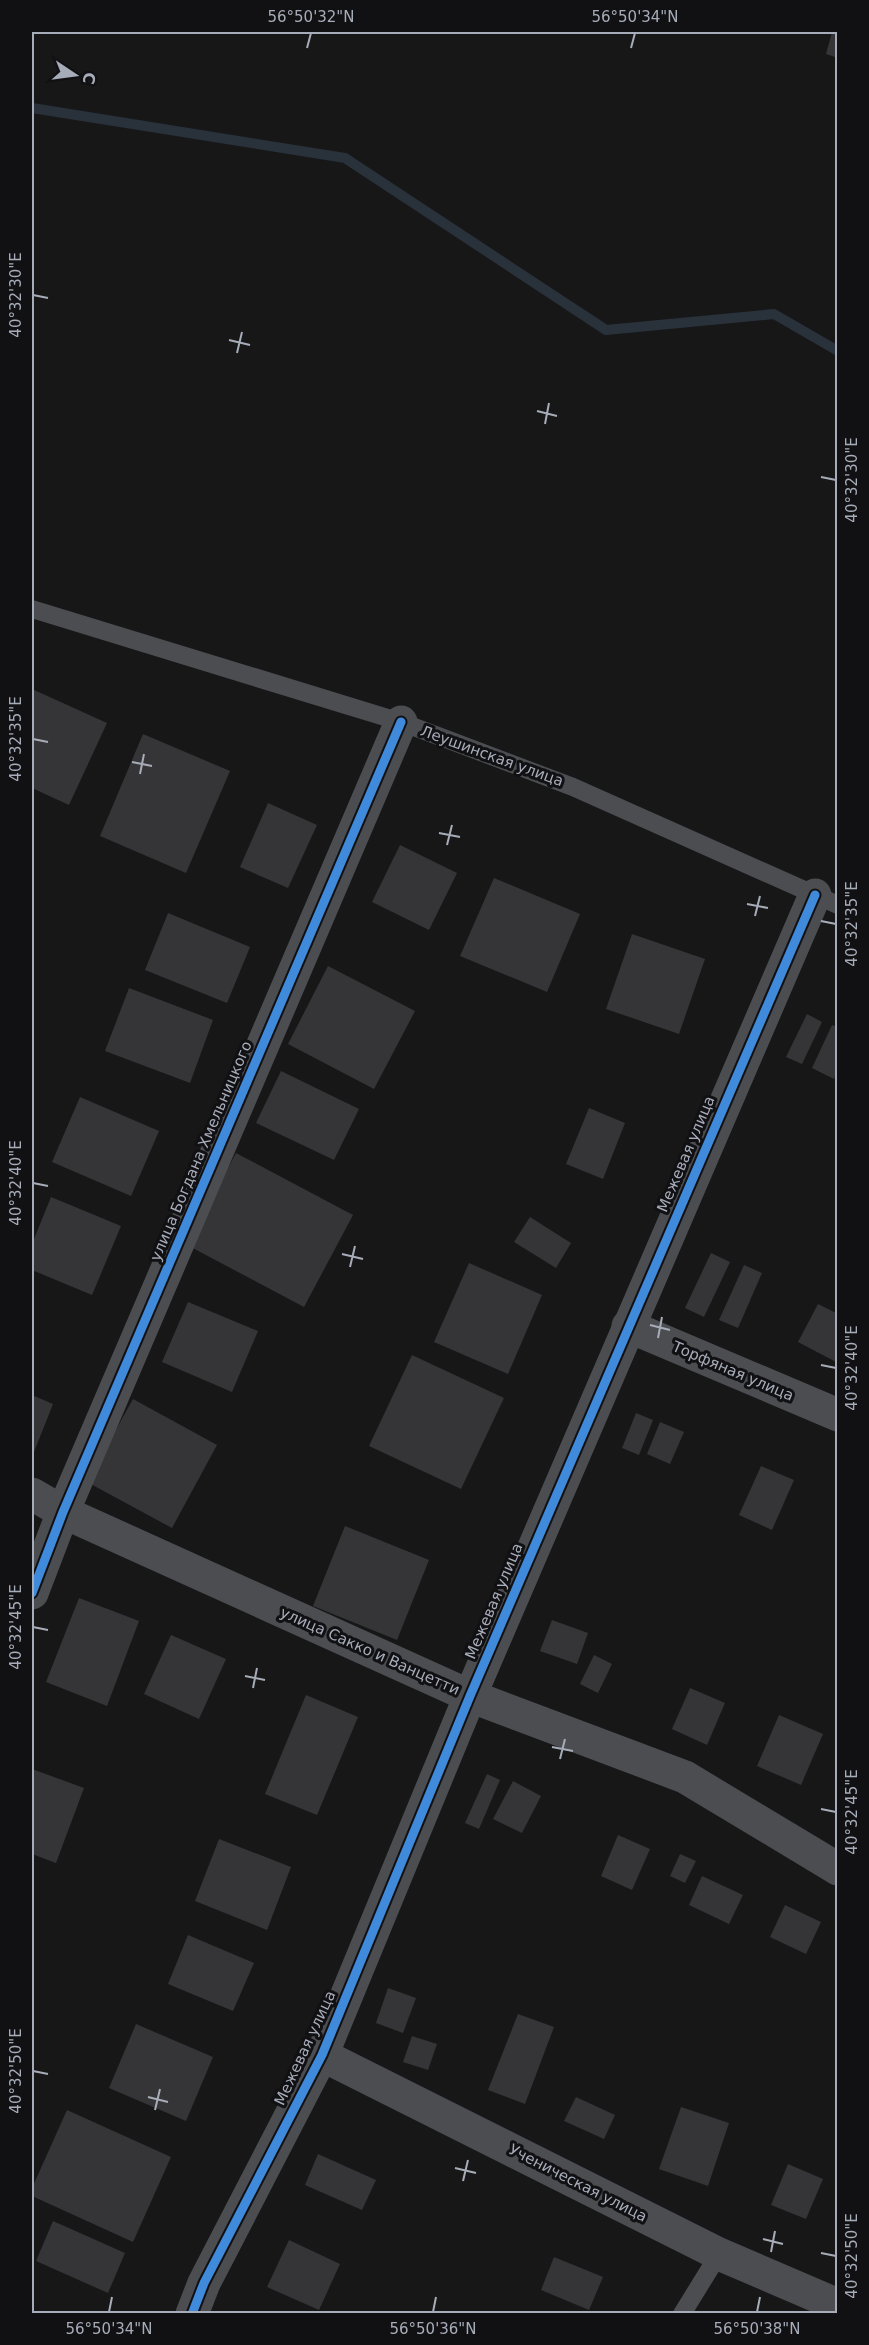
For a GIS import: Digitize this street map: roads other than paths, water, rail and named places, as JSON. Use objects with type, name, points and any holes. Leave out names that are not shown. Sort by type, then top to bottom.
[{"type":"street","name":"улица Богдана Хмельницкого","points":[[32,1593],[63,1512],[401,722]]},
{"type":"street","name":"Межевая улица","points":[[192,2313],[204,2283],[321,2055],[627,1326],[826,900]]},
{"type":"street","name":"Торфяная улица","points":[[627,1326],[837,1415]]},
{"type":"street","name":"улица Сакко и Ванцетти","points":[[32,1494],[63,1512],[470,1696],[685,1778],[837,1869]]},
{"type":"street","name":"Ученическая улица","points":[[321,2055],[719,2254],[837,2305]]},
{"type":"lane","name":"Леушинская улица","points":[[32,609],[401,722],[573,787],[826,900]]},
{"type":"lane","points":[[682,2313],[719,2254]]},
{"type":"waterway","points":[[32,108],[345,158],[606,330],[774,314],[838,351]]}]
